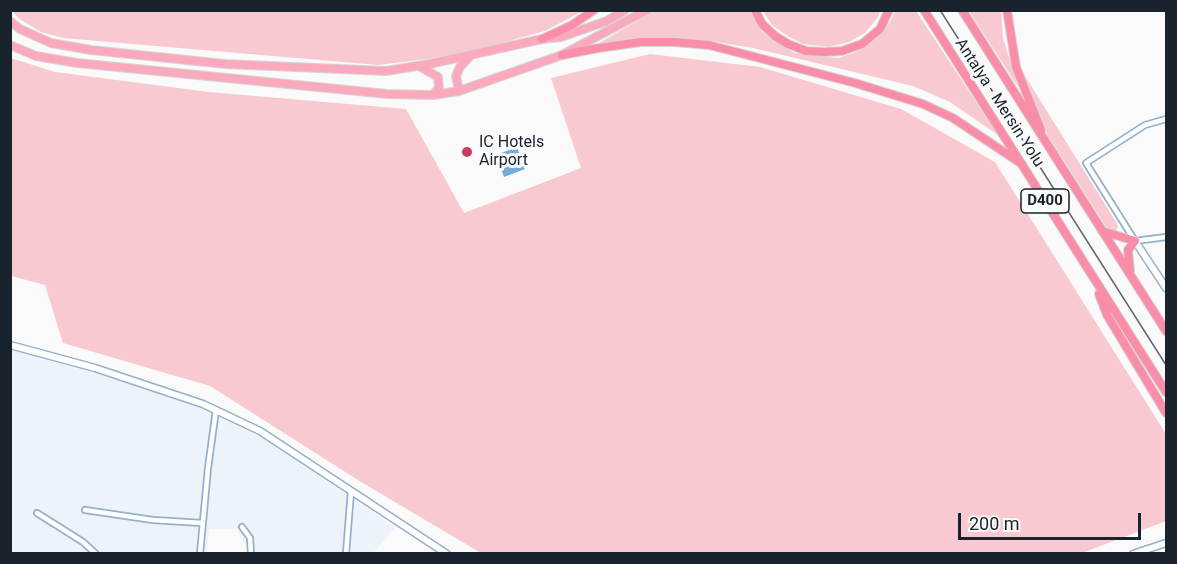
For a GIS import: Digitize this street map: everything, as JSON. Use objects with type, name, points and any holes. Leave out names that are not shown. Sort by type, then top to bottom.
[{"type":"highway","points":[[542,39],[572,25],[594,10]]},
{"type":"highway","points":[[755,10],[762,24],[775,36],[806,51],[825,52],[842,51],[862,44],[879,29],[889,10]]},
{"type":"highway","name":"Antalya - Mersin Yolu","points":[[924,10],[1167,392]]},
{"type":"highway","name":"Antalya - Mersin Yolu","points":[[962,10],[1167,331]]},
{"type":"highway","points":[[1007,10],[1016,67],[1048,148]]},
{"type":"highway","points":[[562,55],[641,42],[709,45],[855,83],[923,104],[953,118],[1022,164]]},
{"type":"highway","points":[[1102,231],[1135,241],[1128,250],[1131,274]]},
{"type":"highway","points":[[1095,281],[1107,315],[1167,413]]},
{"type":"highway","points":[[1154,310],[1167,323]]},
{"type":"main road","points":[[10,21],[28,33],[51,43],[91,50],[225,64],[386,71],[561,37],[606,21],[625,10]]},
{"type":"main road","points":[[10,45],[36,56],[77,63],[387,94],[433,94],[459,91],[562,55],[647,10]]},
{"type":"main road","points":[[10,52],[27,52]]},
{"type":"main road","points":[[459,91],[456,76],[470,56]]},
{"type":"main road","points":[[418,66],[438,77],[439,88],[433,94]]},
{"type":"street","points":[[1167,119],[1145,125],[1086,163],[1167,288]]},
{"type":"street","points":[[1135,241],[1167,237]]},
{"type":"street","points":[[10,345],[95,369],[203,404],[260,431],[447,554]]},
{"type":"street","points":[[200,554],[216,410]]},
{"type":"street","points":[[346,554],[351,491]]},
{"type":"street","points":[[85,510],[153,520],[202,523]]},
{"type":"street","points":[[37,513],[83,542],[96,554]]},
{"type":"street","points":[[242,527],[250,538],[250,554]]},
{"type":"street","points":[[1133,554],[1167,543]]},
{"type":"shaded area","points":[[12,11],[583,11],[545,31],[483,48],[427,59],[378,65],[63,38],[41,32],[18,18]]},
{"type":"shaded area","points":[[654,11],[752,11],[762,32],[794,53],[839,58],[856,52],[877,38],[890,22],[895,11],[916,11],[998,135],[950,102],[913,86],[753,48],[705,40],[662,38],[599,43]]},
{"type":"shaded area","points":[[763,11],[880,11],[865,33],[849,42],[828,47],[803,44],[786,35],[772,25]]},
{"type":"shaded area","points":[[969,11],[1001,11],[1003,38],[1018,87]]},
{"type":"shaded area","points":[[650,54],[760,67],[901,109],[995,162],[1166,434],[1166,521],[1082,553],[481,553],[361,482],[210,386],[63,343],[45,285],[11,276],[11,58],[55,72],[209,92],[406,109],[464,213],[581,168],[551,78]]},
{"type":"shaded area","points":[[1025,76],[1116,222],[1118,227],[1116,231],[1107,228],[1048,136]]},
{"type":"shaded area","points":[[11,350],[186,402],[235,424],[280,448],[395,528],[373,553],[246,553],[247,548],[237,529],[209,529],[207,553],[11,554]]},
{"type":"water","points":[[517,147],[525,169],[504,177],[496,155]]},
{"type":"tram line","points":[[940,10],[1166,365]]},
{"type":"place","name":"IC Hotels Airport","points":[[467,152]]}]
